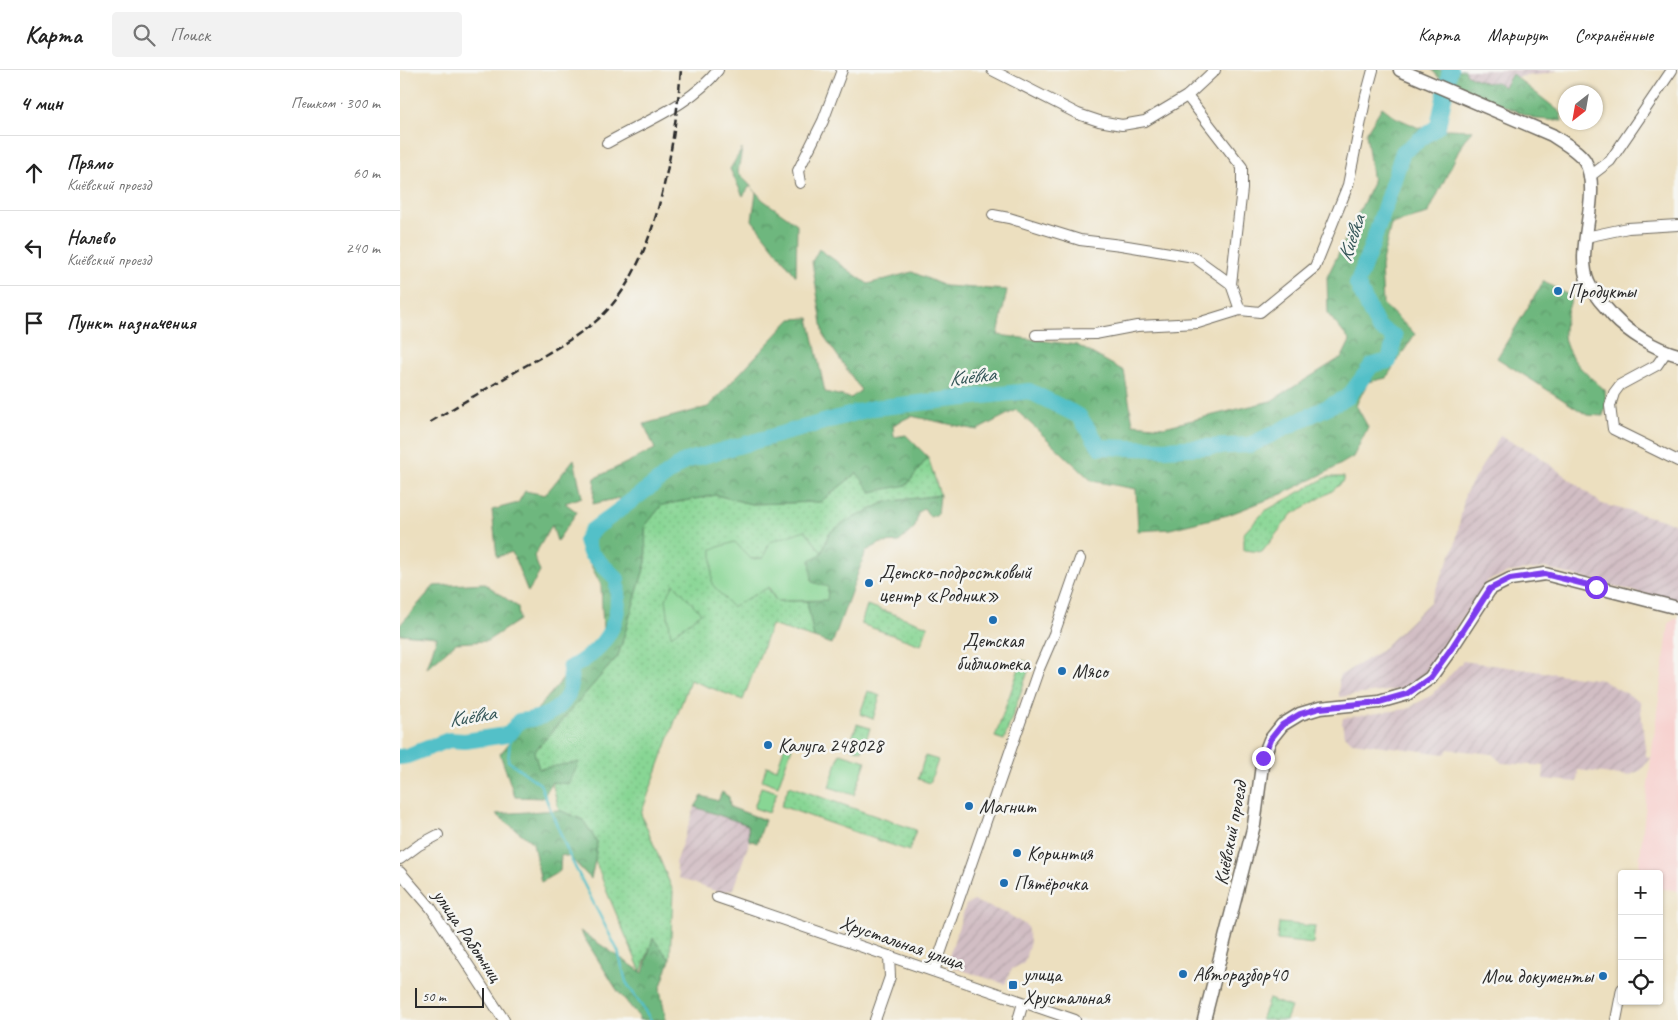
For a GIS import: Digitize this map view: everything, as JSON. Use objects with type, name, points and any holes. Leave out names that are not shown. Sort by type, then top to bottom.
[{"type":"main road","points":[[1400,70],[1552,135],[1571,148],[1585,161],[1591,198],[1584,258],[1587,281],[1596,296],[1620,323],[1672,353]]},
{"type":"main road","name":"Киёвский проезд","points":[[1204,1020],[1254,825],[1263,758],[1270,740],[1282,725],[1300,714],[1320,708],[1379,702],[1407,694],[1430,678],[1490,589],[1510,579],[1545,574],[1678,608]]},
{"type":"street","points":[[607,142],[686,99],[708,83],[718,70]]},
{"type":"street","points":[[800,183],[798,170],[823,121],[842,70]]},
{"type":"street","points":[[992,70],[1078,114],[1099,121],[1122,125],[1145,120],[1187,96],[1215,70]]},
{"type":"street","points":[[1036,335],[1095,334],[1137,326],[1198,323],[1240,310],[1260,312],[1315,267],[1348,185],[1373,70]]},
{"type":"street","points":[[1589,177],[1610,161],[1672,70]]},
{"type":"street","points":[[1187,96],[1242,167],[1242,189],[1231,284],[1240,310]]},
{"type":"street","points":[[993,215],[1009,218],[1080,240],[1194,257],[1231,284]]},
{"type":"street","points":[[1586,237],[1628,228],[1678,225]]},
{"type":"street","points":[[1672,353],[1658,365],[1620,385],[1614,392],[1610,406],[1613,429],[1678,461]]},
{"type":"street","points":[[934,971],[1038,671],[1054,634],[1080,559]]},
{"type":"street","points":[[400,859],[419,845],[438,835]]},
{"type":"street","name":"улица Работниц","points":[[400,872],[431,908],[504,1020]]},
{"type":"street","name":"Хрустальная улица","points":[[717,897],[1075,1020]]},
{"type":"street","points":[[875,1020],[890,977],[889,956]]},
{"type":"street","points":[[1018,1020],[1023,1003]]},
{"type":"street","points":[[1616,1020],[1619,1005]]},
{"type":"shaded area","points":[[1465,70],[1559,70],[1546,74],[1516,77],[1512,74],[1504,87],[1496,82],[1486,83],[1467,75]]},
{"type":"shaded area","points":[[1500,436],[1536,454],[1602,504],[1678,524],[1678,603],[1545,568],[1511,572],[1487,581],[1423,676],[1402,689],[1339,697],[1339,676],[1379,652],[1430,602],[1455,546],[1465,494]]},
{"type":"shaded area","points":[[1674,618],[1678,619],[1678,891],[1663,889],[1663,870],[1638,870],[1669,624]]},
{"type":"shaded area","points":[[1463,661],[1602,680],[1640,701],[1646,756],[1651,758],[1641,770],[1628,776],[1578,770],[1577,782],[1543,779],[1544,766],[1502,763],[1492,754],[1448,749],[1445,754],[1352,742],[1344,734],[1343,718],[1406,709],[1432,695]]},
{"type":"shaded area","points":[[723,804],[758,817],[733,889],[721,893],[679,878],[675,863],[695,807],[719,816]]},
{"type":"shaded area","points":[[974,901],[1008,914],[1027,926],[1030,942],[1024,963],[1012,969],[1005,984],[946,965],[966,905]]},
{"type":"green space","points":[[1432,70],[1465,70],[1467,75],[1486,83],[1496,82],[1504,87],[1512,74],[1558,110],[1558,121],[1536,119],[1442,81]]},
{"type":"green space","points":[[1382,107],[1395,117],[1419,128],[1473,130],[1464,140],[1428,214],[1391,224],[1381,266],[1383,304],[1415,334],[1386,378],[1368,382],[1356,405],[1368,427],[1353,457],[1282,494],[1228,515],[1170,529],[1138,531],[1136,489],[1092,481],[1016,410],[977,430],[911,416],[893,425],[894,437],[906,435],[928,457],[907,485],[871,492],[857,473],[820,502],[751,504],[716,495],[662,505],[645,526],[646,562],[618,656],[534,752],[539,769],[579,762],[569,784],[552,782],[543,798],[515,797],[500,754],[603,631],[601,585],[581,546],[624,507],[619,498],[593,504],[595,478],[655,449],[644,424],[708,407],[791,319],[809,318],[825,392],[851,398],[861,390],[824,336],[812,262],[819,249],[868,284],[912,272],[945,286],[1007,290],[998,335],[1077,345],[1124,371],[1133,424],[1164,427],[1271,401],[1342,357],[1350,341],[1328,314],[1327,277],[1373,183],[1366,133]]},
{"type":"green space","points":[[742,149],[738,172],[763,200],[797,224],[796,276],[752,220],[756,193],[750,186],[743,196],[730,169]]},
{"type":"green space","points":[[1544,281],[1572,296],[1564,326],[1566,344],[1579,366],[1605,390],[1606,405],[1603,416],[1587,415],[1497,358]]},
{"type":"green space","points":[[928,457],[940,495],[886,502],[845,522],[829,533],[822,553],[805,530],[763,558],[751,559],[776,601],[807,601],[814,638],[771,625],[743,700],[690,680],[641,814],[673,891],[670,960],[653,939],[641,972],[595,860],[597,842],[583,820],[559,810],[552,782],[539,769],[534,752],[618,656],[646,562],[645,526],[662,505],[716,495],[751,504],[820,502],[857,473],[907,485]]},
{"type":"green space","points":[[574,459],[582,497],[565,503],[577,512],[557,541],[552,525],[534,556],[540,572],[528,592],[512,552],[497,557],[492,510],[518,503],[525,491],[545,495]]},
{"type":"green space","points":[[1327,477],[1344,477],[1344,481],[1332,491],[1291,515],[1262,552],[1244,550],[1244,533],[1265,511]]},
{"type":"green space","points":[[940,495],[938,514],[930,517],[924,508],[918,513],[915,527],[899,542],[881,543],[866,551],[832,644],[814,638],[807,601],[827,600],[812,582],[809,560],[822,553],[829,533],[845,522],[886,502]]},
{"type":"green space","points":[[805,530],[822,553],[810,560],[812,582],[828,587],[827,600],[776,601],[769,587],[732,607],[712,584],[712,549],[735,542],[751,559],[763,558],[770,542]]},
{"type":"green space","points":[[484,583],[518,607],[519,620],[487,641],[456,643],[427,668],[437,637],[400,634],[400,625],[434,586]]},
{"type":"green space","points":[[674,584],[701,613],[671,636],[666,599]]},
{"type":"green space","points":[[867,605],[928,626],[921,645],[861,624]]},
{"type":"green space","points":[[1022,660],[1031,663],[1004,740],[995,737]]},
{"type":"green space","points":[[868,691],[880,696],[873,719],[860,714]]},
{"type":"green space","points":[[857,724],[870,728],[862,751],[849,747]]},
{"type":"green space","points":[[785,745],[792,747],[778,786],[762,780],[767,766],[777,769]]},
{"type":"green space","points":[[840,753],[866,761],[854,795],[829,787]]},
{"type":"green space","points":[[925,756],[938,760],[930,783],[918,779]]},
{"type":"green space","points":[[789,786],[916,830],[909,851],[781,806]]},
{"type":"green space","points":[[761,787],[777,792],[769,813],[754,808]]},
{"type":"green space","points":[[722,792],[729,797],[730,807],[765,820],[757,843],[749,840],[748,825],[695,807],[702,796],[718,801]]},
{"type":"green space","points":[[559,810],[583,820],[597,842],[591,879],[570,857],[561,855],[560,871],[541,882],[533,843],[496,814]]},
{"type":"green space","points":[[1279,923],[1315,926],[1313,944],[1277,940]]},
{"type":"green space","points":[[580,931],[643,973],[653,938],[670,960],[660,989],[666,1020],[639,1020],[639,1017],[617,990]]},
{"type":"green space","points":[[1269,999],[1291,1007],[1286,1020],[1261,1020]]},
{"type":"waterway","name":"Киёвка","points":[[400,757],[449,740],[465,741],[506,735],[511,732],[519,721],[543,716],[557,709],[567,697],[571,687],[570,668],[586,658],[601,645],[615,620],[618,606],[617,579],[590,553],[586,540],[591,531],[685,461],[873,408],[1029,391],[1079,416],[1100,447],[1164,449],[1250,445],[1348,397],[1372,365],[1389,361],[1395,337],[1378,327],[1357,284],[1403,152],[1438,126],[1450,70]]},
{"type":"waterway","points":[[511,732],[508,761],[540,784],[570,857],[618,951],[626,982],[651,1020]]},
{"type":"railway","points":[[430,422],[570,340],[595,322],[616,299],[634,271],[648,239],[659,205],[673,134],[681,70]]},
{"type":"place","name":"Продукты","points":[[1558,291]]},
{"type":"place","name":"Детско-подростковый центр «Родник»","points":[[869,583]]},
{"type":"place","name":"Детская библиотека","points":[[993,620]]},
{"type":"place","name":"Мясо","points":[[1062,671]]},
{"type":"place","name":"Калуга 248028","points":[[768,745]]},
{"type":"place","name":"Магнит","points":[[969,806]]},
{"type":"place","name":"Коринтия","points":[[1017,853]]},
{"type":"place","name":"Пятёрочка","points":[[1004,883]]},
{"type":"place","name":"Авторазбор40","points":[[1183,974]]},
{"type":"place","name":"Мои документы","points":[[1603,976]]},
{"type":"place","name":"улица Хрустальная","points":[[1013,985]]},
{"type":"route","points":[[1263,758],[1270,740],[1282,725],[1300,714],[1320,708],[1346,704],[1379,702],[1407,694],[1430,678],[1490,589],[1510,579],[1545,574],[1596,587]]}]
